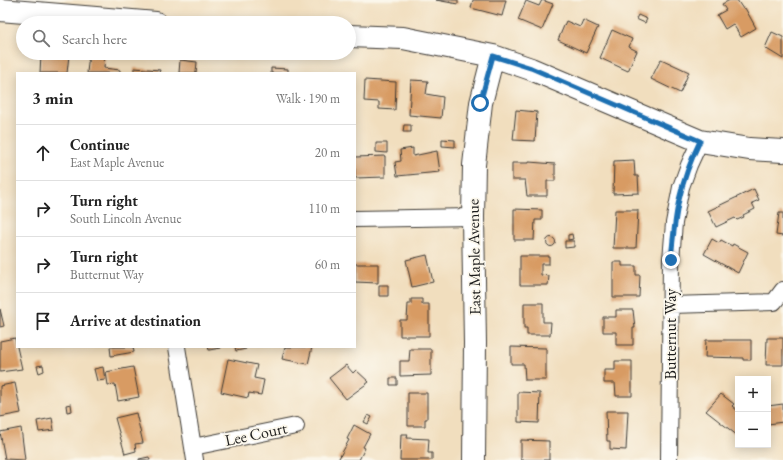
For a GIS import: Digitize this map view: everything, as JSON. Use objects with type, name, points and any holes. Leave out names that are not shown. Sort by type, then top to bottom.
[{"type":"main road","points":[[0,10],[72,16]]},
{"type":"main road","points":[[356,36],[403,38],[493,56],[531,68],[700,141],[748,149],[783,151]]},
{"type":"main road","name":"East Maple Avenue","points":[[474,460],[474,165],[480,103],[493,56]]},
{"type":"street","name":"Butternut Way","points":[[669,460],[670,304],[674,223],[681,187],[689,164],[700,141]]},
{"type":"street","points":[[356,219],[473,217]]},
{"type":"street","points":[[670,304],[774,302],[783,290]]},
{"type":"street","points":[[177,348],[194,454]]},
{"type":"street","name":"Lee Court","points":[[194,454],[296,426]]},
{"type":"building","points":[[436,0],[458,0],[458,4]]},
{"type":"building","points":[[473,0],[506,0],[502,16],[471,8]]},
{"type":"building","points":[[542,0],[553,4],[542,30],[518,20],[526,1],[539,6]]},
{"type":"building","points":[[730,0],[737,0],[743,9],[745,8],[756,28],[741,37],[733,24],[725,29],[717,15],[726,10],[722,4]]},
{"type":"building","points":[[638,15],[647,19],[645,23],[636,19]]},
{"type":"building","points":[[583,20],[598,27],[586,53],[558,40],[566,21],[580,27]]},
{"type":"building","points":[[612,30],[632,39],[629,47],[637,51],[628,71],[600,58]]},
{"type":"building","points":[[772,32],[783,37],[783,59],[765,48]]},
{"type":"building","points":[[661,59],[689,72],[680,93],[651,79]]},
{"type":"building","points":[[41,60],[68,60],[67,72],[40,72]]},
{"type":"building","points":[[88,60],[105,60],[104,68],[120,70],[120,72],[87,72]]},
{"type":"building","points":[[180,60],[197,62],[196,72],[179,72]]},
{"type":"building","points":[[134,68],[160,70],[159,72],[134,72]]},
{"type":"building","points":[[271,68],[288,69],[288,72],[271,72]]},
{"type":"building","points":[[365,80],[396,82],[395,110],[379,109],[379,102],[364,101]]},
{"type":"building","points":[[411,80],[428,81],[426,94],[443,97],[441,118],[409,115]]},
{"type":"building","points":[[516,110],[537,112],[535,141],[513,140]]},
{"type":"building","points":[[404,125],[411,125],[411,132],[403,132]]},
{"type":"building","points":[[442,139],[455,140],[455,147],[442,146]]},
{"type":"building","points":[[376,143],[387,143],[387,153],[376,152]]},
{"type":"building","points":[[413,148],[413,156],[437,151],[440,172],[397,176],[395,162],[401,161],[400,150]]},
{"type":"building","points":[[385,156],[385,177],[356,178],[356,157]]},
{"type":"building","points":[[634,160],[635,176],[638,176],[639,193],[613,194],[614,161]]},
{"type":"building","points":[[529,162],[555,164],[555,181],[547,181],[547,196],[527,196],[525,180],[512,180],[512,163]]},
{"type":"building","points":[[754,189],[759,200],[752,203],[755,209],[743,215],[744,217],[737,220],[735,218],[716,227],[708,211]]},
{"type":"building","points":[[514,209],[542,210],[542,220],[535,220],[534,240],[514,240]]},
{"type":"building","points":[[615,210],[638,210],[636,248],[613,248]]},
{"type":"building","points":[[779,213],[783,213],[783,236],[776,235]]},
{"type":"building","points":[[572,234],[573,239],[568,240],[568,235]]},
{"type":"building","points":[[549,238],[553,238],[555,242],[553,246],[549,246],[547,244],[547,240]]},
{"type":"building","points":[[712,239],[719,243],[721,240],[732,246],[733,244],[748,252],[738,273],[704,254]]},
{"type":"building","points":[[565,241],[574,241],[574,247],[565,248]]},
{"type":"building","points":[[427,255],[433,282],[412,287],[406,260]]},
{"type":"building","points":[[520,256],[549,256],[549,264],[541,264],[541,275],[549,276],[548,285],[520,285]]},
{"type":"building","points":[[613,262],[622,262],[622,266],[636,266],[636,275],[640,275],[639,297],[613,297]]},
{"type":"building","points":[[356,264],[378,264],[378,283],[356,282]]},
{"type":"building","points":[[379,285],[388,285],[388,296],[379,296]]},
{"type":"building","points":[[411,299],[422,299],[422,304],[429,304],[429,336],[400,336],[400,320],[407,320],[408,304],[411,304]]},
{"type":"building","points":[[524,303],[543,303],[543,322],[551,322],[550,335],[527,335],[527,328],[524,328]]},
{"type":"building","points":[[0,309],[4,326],[0,327]]},
{"type":"building","points":[[616,310],[633,310],[635,328],[633,328],[633,345],[616,345],[616,332],[603,332],[603,317],[616,317]]},
{"type":"building","points":[[15,338],[16,348],[17,348],[22,369],[0,372],[0,341]]},
{"type":"building","points":[[767,338],[783,338],[783,365],[766,365]]},
{"type":"building","points":[[706,340],[751,340],[751,360],[743,360],[743,358],[705,357]]},
{"type":"building","points":[[511,347],[546,348],[546,380],[525,380],[524,364],[511,364]]},
{"type":"building","points":[[110,348],[133,348],[134,352],[111,356]]},
{"type":"building","points":[[208,348],[221,348],[209,350]]},
{"type":"building","points":[[235,348],[246,349],[236,351]]},
{"type":"building","points":[[285,348],[312,348],[308,364],[282,359]]},
{"type":"building","points":[[410,349],[431,349],[431,375],[400,376],[400,361],[409,361]]},
{"type":"building","points":[[228,359],[257,365],[254,378],[264,380],[261,395],[249,393],[248,398],[221,392]]},
{"type":"building","points":[[615,361],[632,361],[632,396],[616,396],[615,383],[604,383],[604,370],[615,370]]},
{"type":"building","points":[[43,365],[44,371],[39,373],[37,366]]},
{"type":"building","points":[[346,365],[353,373],[356,370],[369,382],[346,399],[329,378]]},
{"type":"building","points":[[103,367],[105,380],[97,381],[94,369]]},
{"type":"building","points":[[133,367],[139,397],[118,401],[115,384],[108,385],[106,372]]},
{"type":"building","points":[[390,378],[397,378],[397,385],[390,385]]},
{"type":"building","points":[[15,383],[21,413],[0,417],[0,386]]},
{"type":"building","points":[[518,392],[540,393],[539,423],[518,422]]},
{"type":"building","points":[[408,393],[427,393],[427,419],[425,419],[425,426],[408,426]]},
{"type":"building","points":[[721,394],[734,404],[732,406],[735,408],[735,434],[706,411]]},
{"type":"building","points":[[71,404],[72,411],[67,412],[66,405]]},
{"type":"building","points":[[783,404],[783,422],[771,424],[771,406]]},
{"type":"building","points":[[606,411],[628,411],[626,450],[610,449],[610,441],[607,441]]},
{"type":"building","points":[[136,413],[143,443],[135,444],[136,451],[125,454],[115,418]]},
{"type":"building","points":[[368,415],[372,417],[368,424],[364,422]]},
{"type":"building","points":[[52,418],[54,430],[39,432],[37,421]]},
{"type":"building","points":[[354,425],[370,434],[363,447],[365,448],[359,460],[338,460],[349,440],[347,439]]},
{"type":"building","points":[[21,428],[25,460],[5,459],[0,432]]},
{"type":"building","points":[[401,434],[408,434],[407,438],[429,439],[428,453],[432,453],[432,460],[400,460]]},
{"type":"building","points":[[521,440],[549,441],[549,460],[521,460]]},
{"type":"building","points":[[149,457],[150,460],[139,460],[139,459]]},
{"type":"route","points":[[480,103],[493,56],[531,68],[700,141],[689,164],[681,187],[674,223],[671,260]]}]
